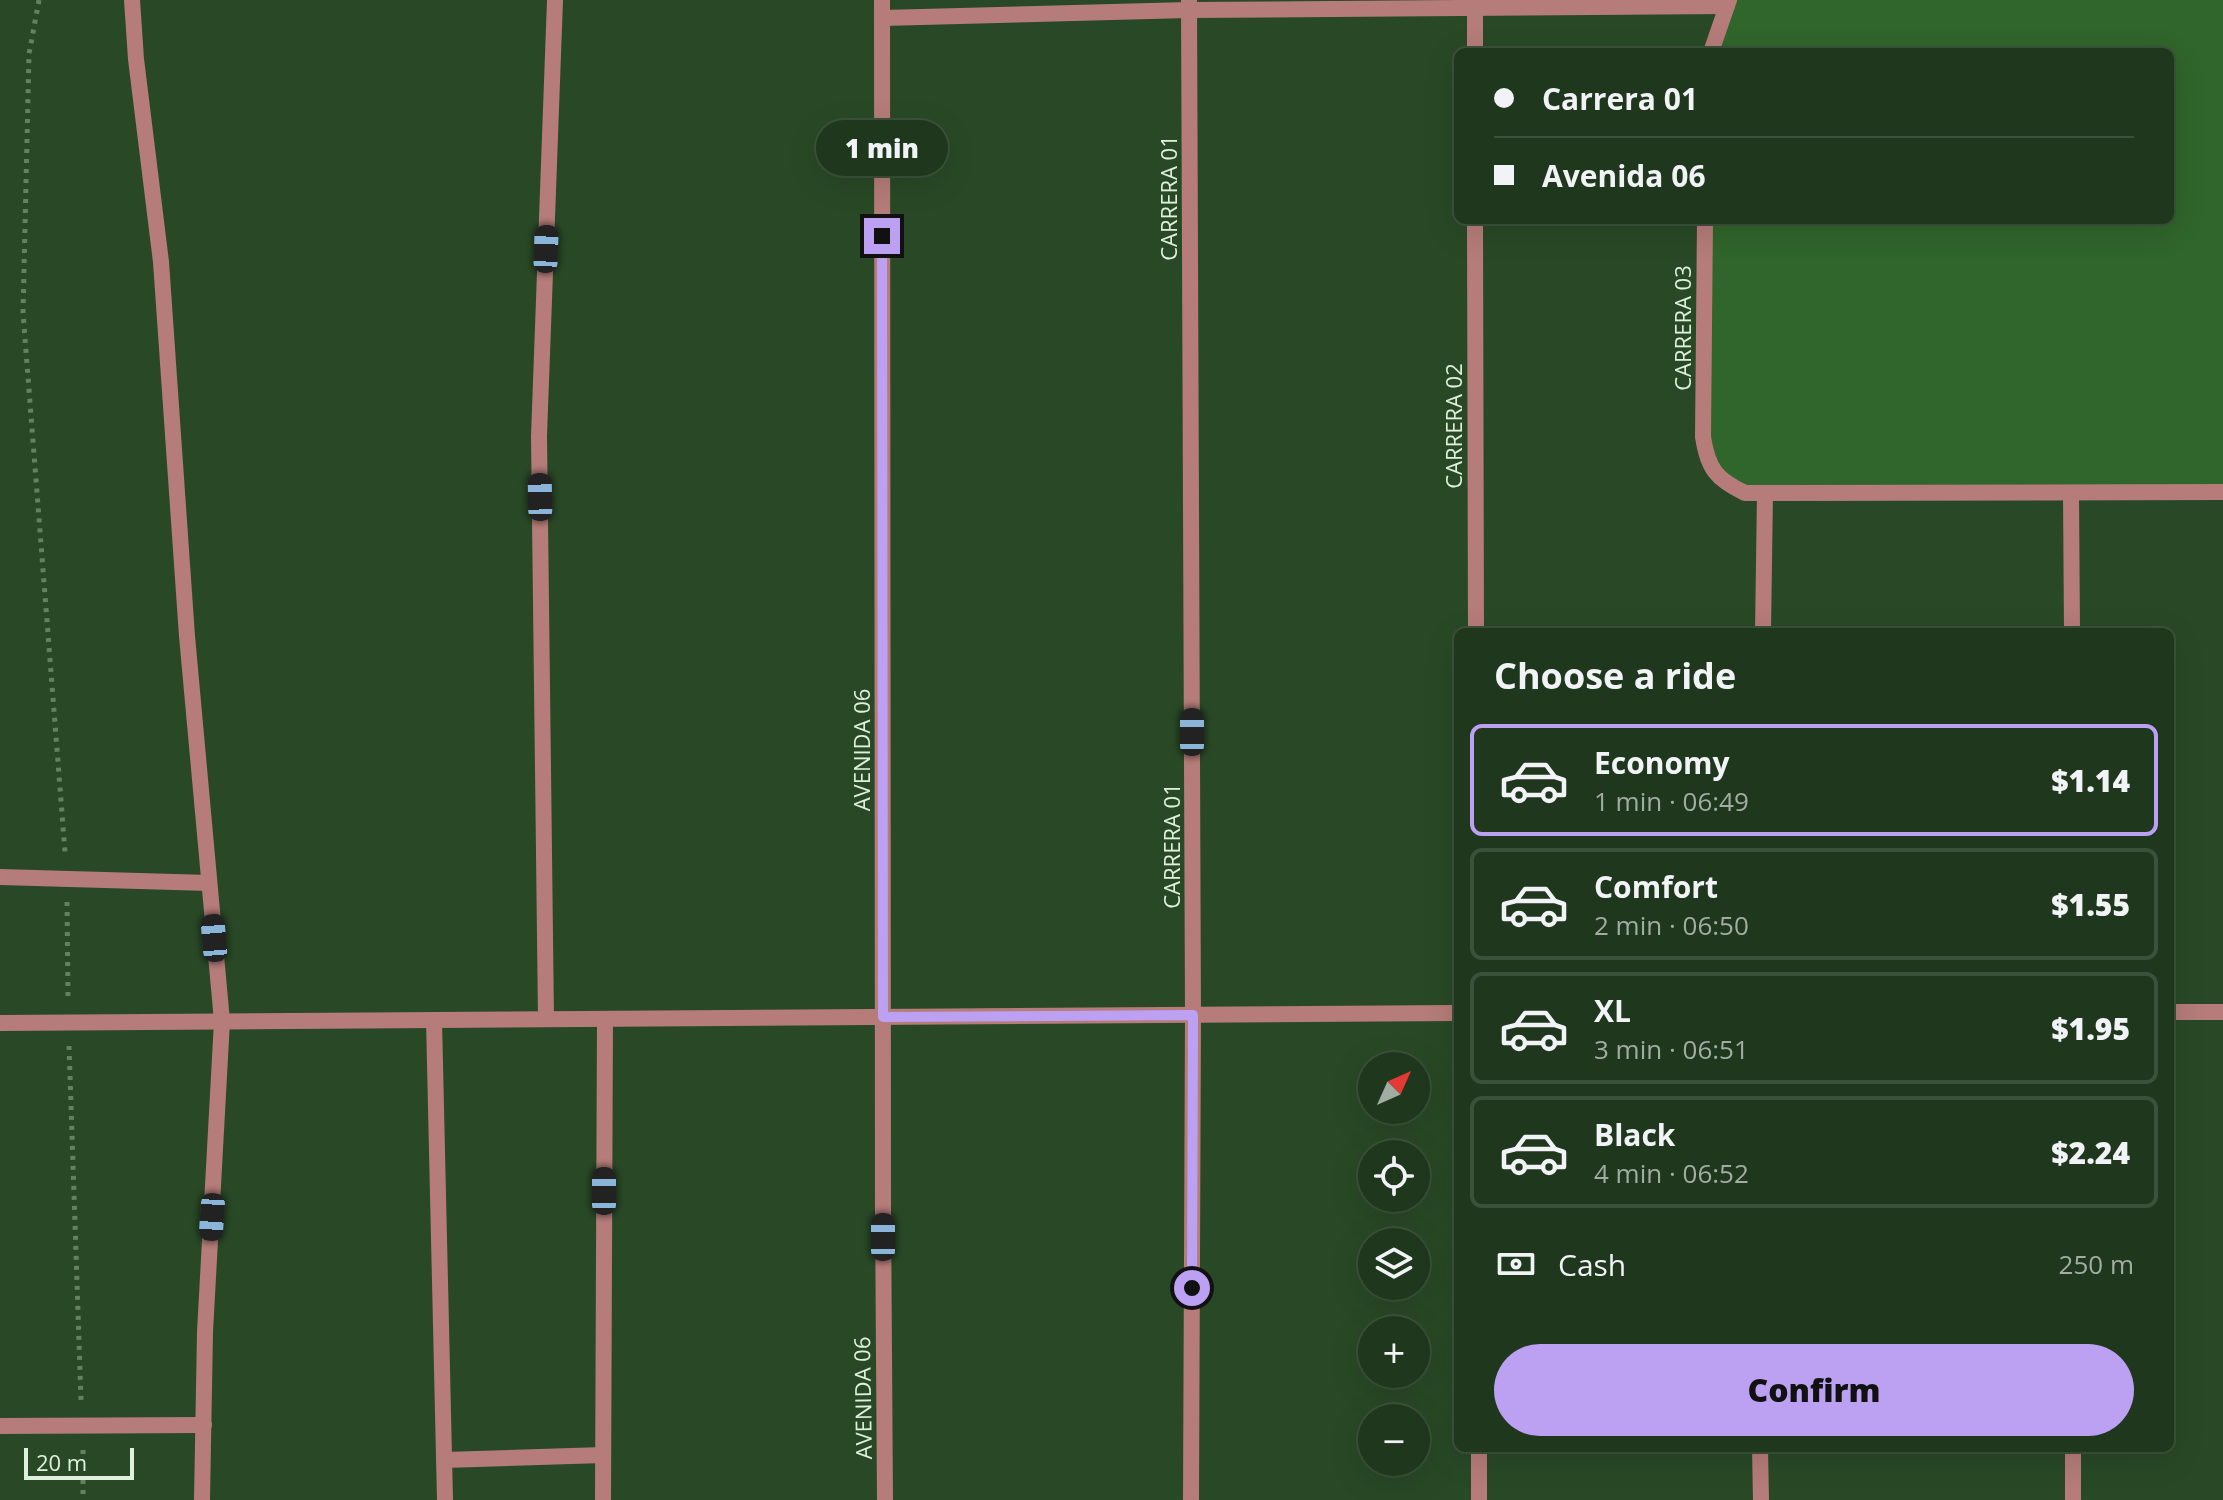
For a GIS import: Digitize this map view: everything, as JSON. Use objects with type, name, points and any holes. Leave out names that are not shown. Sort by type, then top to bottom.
[{"type":"street","points":[[132,0],[136,59],[161,262],[187,636],[222,1021],[205,1332],[202,1500]]},
{"type":"street","points":[[546,1019],[539,436],[555,0]]},
{"type":"street","name":"AVENIDA 06","points":[[882,0],[885,1500]]},
{"type":"street","points":[[882,18],[1189,5],[1728,3],[1712,48]]},
{"type":"street","name":"CARRERA 01","points":[[1189,5],[1193,1015],[1191,1500]]},
{"type":"street","points":[[1475,5],[1475,48]]},
{"type":"street","name":"CARRERA 02","points":[[1475,224],[1476,628]]},
{"type":"street","name":"CARRERA 03","points":[[1705,224],[1703,437],[1707,461],[1724,482],[1745,493],[1765,493]]},
{"type":"street","points":[[1763,628],[1765,493],[2223,492]]},
{"type":"street","points":[[2071,493],[2072,628]]},
{"type":"street","points":[[0,877],[209,883]]},
{"type":"street","points":[[2174,1012],[2223,1012]]},
{"type":"street","points":[[0,1023],[1454,1013]]},
{"type":"street","points":[[603,1500],[605,1019]]},
{"type":"street","points":[[434,1020],[445,1500]]},
{"type":"street","points":[[0,1426],[204,1425]]},
{"type":"street","points":[[1479,1452],[1479,1500]]},
{"type":"street","points":[[1760,1452],[1761,1500]]},
{"type":"street","points":[[2073,1452],[2073,1500]]},
{"type":"street","points":[[444,1460],[603,1455]]},
{"type":"path","points":[[39,0],[29,54],[23,313],[67,879],[68,1022],[83,1500]]},
{"type":"green space","points":[[1729,0],[2223,0],[2223,492],[1745,493],[1707,461],[1705,224],[2174,224],[2174,48],[1712,48]]},
{"type":"route","points":[[882,236],[883,1017],[1193,1015],[1192,1288]]}]
